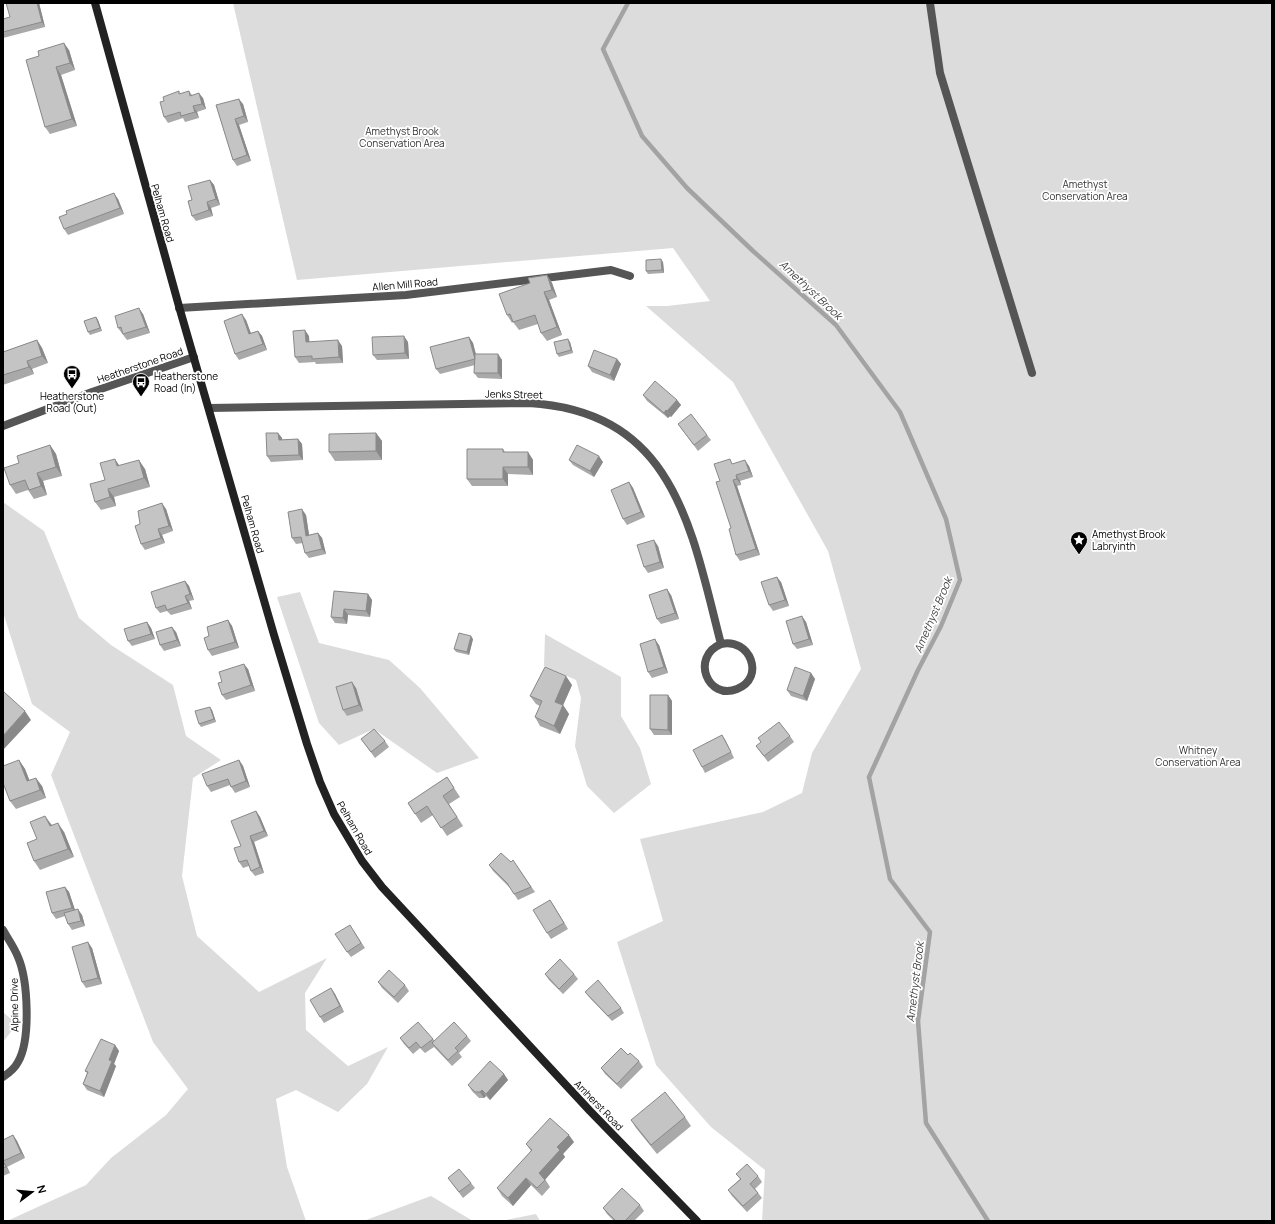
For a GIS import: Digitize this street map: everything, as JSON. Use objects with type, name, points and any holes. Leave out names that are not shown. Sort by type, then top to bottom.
[{"type":"main road","name":"Pelham Road","points":[[95,3],[179,308],[284,671],[327,801],[352,845],[382,887],[488,1002]]},
{"type":"main road","name":"Amherst Road","points":[[488,1002],[697,1221]]},
{"type":"street","points":[[930,3],[940,74],[1032,373]]},
{"type":"street","name":"Allen Mill Road","points":[[179,308],[406,295],[611,270],[630,276]]},
{"type":"street","name":"Heatherstone Road","points":[[3,426],[92,392],[194,357]]},
{"type":"street","name":"Jenks Street","points":[[209,408],[529,403],[563,408],[601,421],[620,432],[640,447],[658,467],[675,492],[694,542],[721,644]]},
{"type":"street","points":[[730,642],[738,644],[745,649],[752,660],[752,669],[748,681],[742,687],[733,690],[723,690],[714,686],[708,679],[704,670],[707,656],[713,648],[721,644],[730,642]]},
{"type":"street","name":"Alpine Drive","points":[[3,930],[18,956],[21,965],[25,984],[26,1002],[25,1031],[21,1056],[13,1069],[3,1077]]},
{"type":"green space","points":[[233,3],[1272,3],[1272,1221],[762,1221],[765,1170],[711,1127],[656,1065],[617,942],[663,921],[640,839],[763,812],[802,793],[812,753],[861,669],[828,551],[733,382],[646,306],[667,306],[710,301],[673,248],[297,280]]},
{"type":"green space","points":[[3,502],[44,531],[79,618],[111,645],[173,685],[186,736],[221,760],[193,778],[182,876],[197,936],[259,992],[327,958],[305,993],[306,1030],[348,1066],[388,1047],[367,1084],[338,1112],[296,1090],[276,1099],[287,1167],[306,1221],[7,1221],[86,1185],[111,1158],[166,1115],[188,1089],[153,1042],[51,775],[70,732],[32,704],[3,612]]},
{"type":"green space","points":[[300,592],[319,643],[389,660],[420,688],[479,758],[437,773],[374,729],[339,745],[319,723],[277,597]]},
{"type":"green space","points":[[545,634],[621,677],[621,716],[640,748],[651,784],[614,813],[587,786],[575,746],[581,698],[576,680],[544,666]]},
{"type":"green space","points":[[3,1012],[17,1024],[3,1042]]},
{"type":"green space","points":[[431,1196],[473,1221],[365,1221],[366,1220]]},
{"type":"green space","points":[[536,1214],[540,1221],[501,1221]]},
{"type":"building","points":[[6,3],[37,3],[42,22],[3,32],[3,19],[10,17]]},
{"type":"building","points":[[64,43],[70,63],[56,67],[72,119],[45,127],[26,60],[39,56],[38,51]]},
{"type":"building","points":[[179,91],[179,94],[189,91],[190,96],[199,93],[202,104],[193,106],[195,112],[181,116],[180,112],[164,117],[160,102],[164,101],[163,97]]},
{"type":"building","points":[[239,99],[244,116],[235,119],[247,155],[233,160],[216,105]]},
{"type":"building","points":[[210,180],[216,199],[207,202],[209,210],[192,216],[188,201],[192,200],[188,186]]},
{"type":"building","points":[[114,193],[120,208],[64,229],[59,217],[67,214],[66,211]]},
{"type":"building","points":[[661,259],[662,270],[646,271],[646,260]]},
{"type":"building","points":[[547,275],[552,290],[544,292],[557,327],[541,333],[535,315],[513,322],[510,314],[507,315],[499,294],[530,283],[528,278]]},
{"type":"building","points":[[139,308],[146,327],[123,334],[121,327],[118,328],[115,316]]},
{"type":"building","points":[[242,314],[249,334],[258,331],[263,344],[235,354],[224,321]]},
{"type":"building","points":[[96,317],[100,328],[88,332],[84,321]]},
{"type":"building","points":[[305,330],[306,342],[338,340],[339,357],[312,359],[312,356],[295,357],[293,331]]},
{"type":"building","points":[[404,336],[405,353],[373,355],[372,337]]},
{"type":"building","points":[[469,337],[475,359],[436,369],[430,347]]},
{"type":"building","points":[[568,339],[571,350],[557,354],[554,342]]},
{"type":"building","points":[[37,340],[42,356],[27,361],[29,367],[3,375],[3,352]]},
{"type":"building","points":[[594,350],[617,359],[610,375],[588,366]]},
{"type":"building","points":[[475,354],[498,354],[498,373],[474,373]]},
{"type":"building","points":[[655,381],[677,400],[664,413],[643,395]]},
{"type":"building","points":[[691,414],[707,435],[694,445],[678,424]]},
{"type":"building","points":[[266,433],[278,433],[279,440],[298,439],[299,455],[267,456]]},
{"type":"building","points":[[376,433],[376,451],[329,452],[329,434]]},
{"type":"building","points":[[50,445],[56,467],[37,473],[41,486],[29,490],[25,480],[10,485],[4,468],[19,463],[17,456]]},
{"type":"building","points":[[577,445],[599,456],[590,471],[569,460]]},
{"type":"building","points":[[467,449],[503,449],[503,452],[528,452],[528,467],[503,467],[503,479],[467,479]]},
{"type":"building","points":[[115,459],[117,466],[139,460],[144,478],[108,489],[110,497],[95,502],[90,484],[105,480],[100,463]]},
{"type":"building","points":[[730,459],[732,464],[745,460],[749,471],[736,475],[737,479],[733,480],[756,549],[736,555],[729,529],[731,528],[716,482],[720,481],[714,464]]},
{"type":"building","points":[[629,482],[641,512],[623,519],[611,490]]},
{"type":"building","points":[[162,503],[169,526],[158,529],[161,538],[141,544],[135,526],[140,524],[138,511]]},
{"type":"building","points":[[302,509],[306,536],[318,533],[322,549],[305,553],[301,537],[292,538],[288,512]]},
{"type":"building","points":[[654,540],[660,562],[644,567],[637,545]]},
{"type":"building","points":[[777,577],[785,600],[769,605],[761,582]]},
{"type":"building","points":[[185,581],[190,594],[185,596],[188,603],[167,610],[165,605],[156,608],[151,592]]},
{"type":"building","points":[[667,589],[675,613],[657,619],[649,595]]},
{"type":"building","points":[[334,591],[368,594],[366,611],[344,609],[343,618],[331,617]]},
{"type":"building","points":[[802,616],[809,639],[793,644],[786,621]]},
{"type":"building","points":[[228,620],[235,642],[208,650],[204,638],[209,636],[207,627]]},
{"type":"building","points":[[147,622],[151,634],[128,641],[124,629]]},
{"type":"building","points":[[172,627],[177,640],[160,645],[156,632]]},
{"type":"building","points":[[459,633],[471,636],[467,652],[454,649]]},
{"type":"building","points":[[655,639],[664,667],[648,672],[640,644]]},
{"type":"building","points":[[244,664],[251,685],[222,695],[218,683],[222,682],[219,672]]},
{"type":"building","points":[[545,667],[566,676],[555,702],[563,705],[554,726],[535,717],[542,701],[530,696]]},
{"type":"building","points":[[795,667],[811,673],[803,696],[787,690]]},
{"type":"building","points":[[352,682],[359,705],[343,710],[336,687]]},
{"type":"building","points":[[4,692],[25,711],[3,736],[3,693]]},
{"type":"building","points":[[650,695],[668,695],[668,730],[650,729]]},
{"type":"building","points":[[210,707],[214,719],[199,724],[195,711]]},
{"type":"building","points":[[779,722],[790,736],[764,756],[756,746],[761,742],[758,738]]},
{"type":"building","points":[[374,729],[385,741],[371,752],[361,739]]},
{"type":"building","points":[[722,735],[731,752],[702,767],[693,750]]},
{"type":"building","points":[[19,760],[27,781],[36,778],[40,790],[10,801],[3,783],[3,766]]},
{"type":"building","points":[[239,760],[246,781],[231,787],[228,779],[207,786],[202,774]]},
{"type":"building","points":[[447,777],[454,788],[443,796],[457,817],[441,828],[427,806],[415,814],[408,803]]},
{"type":"building","points":[[256,811],[264,831],[250,836],[260,867],[251,871],[247,860],[239,862],[234,848],[241,846],[231,821]]},
{"type":"building","points":[[45,816],[50,826],[58,823],[68,849],[34,861],[27,843],[37,839],[30,822]]},
{"type":"building","points":[[501,853],[511,862],[513,860],[531,887],[514,894],[507,883],[489,865]]},
{"type":"building","points":[[65,887],[72,908],[52,913],[46,892]]},
{"type":"building","points":[[550,900],[564,923],[547,933],[533,910]]},
{"type":"building","points":[[78,909],[81,921],[68,924],[64,913]]},
{"type":"building","points":[[350,925],[361,943],[347,952],[335,934]]},
{"type":"building","points":[[88,942],[98,978],[82,982],[72,947]]},
{"type":"building","points":[[560,959],[574,974],[559,989],[545,974]]},
{"type":"building","points":[[389,970],[405,985],[394,997],[378,982]]},
{"type":"building","points":[[598,980],[621,1008],[608,1016],[585,992]]},
{"type":"building","points":[[331,988],[340,1006],[320,1017],[310,1000]]},
{"type":"building","points":[[418,1022],[433,1039],[421,1048],[416,1042],[409,1048],[400,1038]]},
{"type":"building","points":[[454,1022],[467,1036],[455,1048],[458,1051],[448,1060],[432,1043]]},
{"type":"building","points":[[101,1039],[115,1045],[109,1060],[112,1061],[100,1091],[83,1084],[88,1072],[85,1071]]},
{"type":"building","points":[[621,1048],[628,1055],[630,1053],[639,1061],[617,1084],[601,1068]]},
{"type":"building","points":[[490,1061],[504,1074],[486,1094],[482,1090],[480,1092],[475,1092],[468,1085]]},
{"type":"building","points":[[665,1092],[685,1117],[651,1145],[631,1120]]},
{"type":"building","points":[[550,1118],[569,1135],[557,1147],[560,1150],[539,1173],[545,1180],[537,1188],[526,1178],[508,1198],[497,1188],[532,1150],[526,1144]]},
{"type":"building","points":[[13,1135],[21,1153],[3,1161],[3,1140]]},
{"type":"building","points":[[3,1161],[6,1167],[3,1168]]},
{"type":"building","points":[[747,1164],[758,1176],[750,1184],[758,1193],[743,1206],[728,1190],[741,1179],[736,1174]]},
{"type":"building","points":[[459,1169],[471,1183],[459,1192],[448,1178]]},
{"type":"building","points":[[622,1188],[640,1205],[625,1221],[616,1221],[603,1208]]},
{"type":"waterway","name":"Amethyst Brook","points":[[628,3],[603,49],[642,136],[687,188],[753,251],[836,325],[900,412],[946,519],[960,580],[941,626],[918,670],[869,777],[890,879],[930,932],[918,1021],[926,1123],[988,1221]]},
{"type":"place","name":"Heatherstone Road (Out)","points":[[72,389]]},
{"type":"place","name":"Heatherstone Road (In)","points":[[141,397]]},
{"type":"place","name":"Amethyst Brook Labryinth","points":[[1079,555]]},
{"type":"park label","name":"Amethyst Brook Conservation Area","points":[[402,136]]},
{"type":"park label","name":"Amethyst Conservation Area","points":[[1085,190]]},
{"type":"park label","name":"Whitney Conservation Area","points":[[1198,756]]}]
